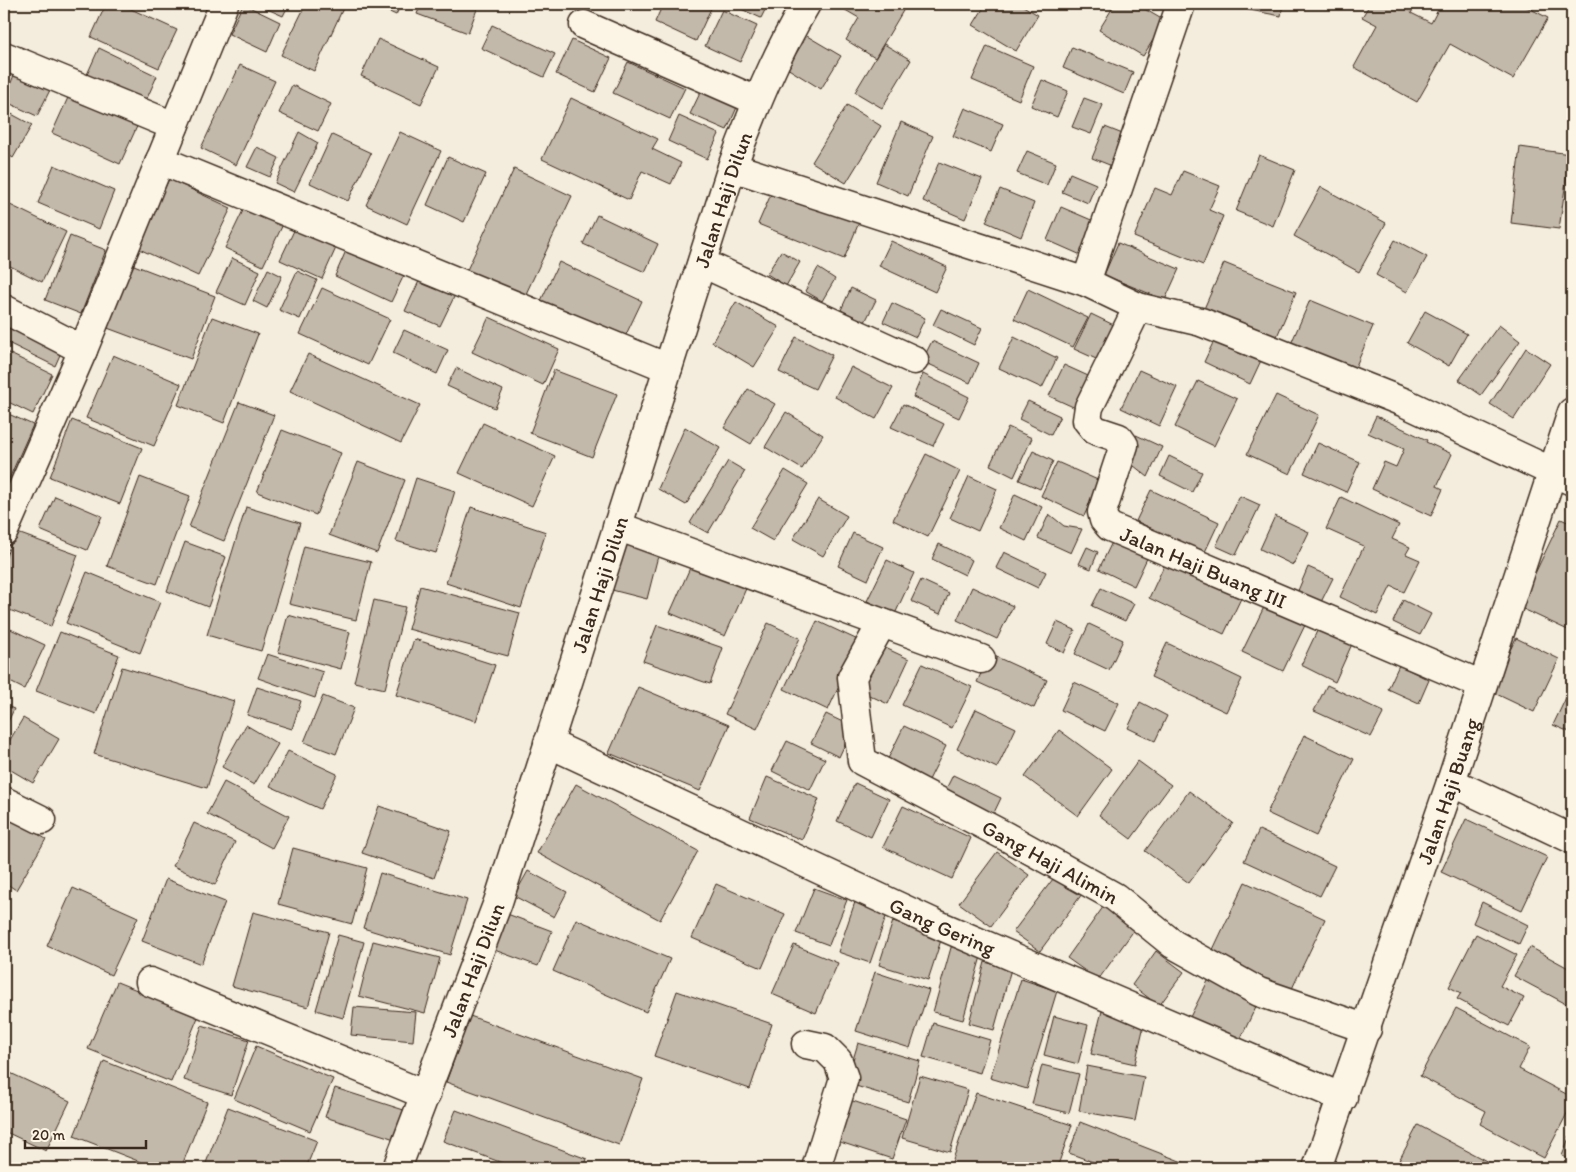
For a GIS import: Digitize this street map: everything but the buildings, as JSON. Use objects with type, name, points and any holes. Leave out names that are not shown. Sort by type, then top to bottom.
[{"type":"street","points":[[4,531],[83,350],[224,4]]},
{"type":"street","name":"Jalan Haji Dilun","points":[[397,1168],[498,902],[732,167],[757,101],[791,30],[806,4]]},
{"type":"street","points":[[1086,282],[1181,4]]},
{"type":"street","points":[[584,25],[757,101]]},
{"type":"street","points":[[4,56],[174,126]]},
{"type":"street","points":[[160,160],[668,368]]},
{"type":"street","points":[[732,167],[1086,282],[1138,307],[1201,322],[1403,402],[1563,477]]},
{"type":"street","points":[[702,263],[914,360]]},
{"type":"street","name":"Jalan Haji Buang III","points":[[1138,307],[1090,407],[1087,420],[1095,430],[1119,438],[1124,445],[1102,512],[1104,520],[1110,527],[1482,685]]},
{"type":"street","points":[[4,309],[83,350]]},
{"type":"street","name":"Jalan Haji Buang","points":[[1317,1168],[1367,1029],[1482,685],[1563,477],[1572,412]]},
{"type":"street","points":[[617,526],[981,659]]},
{"type":"street","name":"Gang Haji Alimin","points":[[882,623],[852,677],[862,761],[1007,836],[1114,897],[1173,944],[1259,992],[1367,1029]]},
{"type":"street","name":"Gang Gering","points":[[548,743],[934,923],[1343,1098]]},
{"type":"street","points":[[1451,782],[1572,839]]},
{"type":"street","points":[[4,801],[42,820]]},
{"type":"street","points":[[150,982],[426,1095]]},
{"type":"street","points":[[806,1044],[825,1048],[838,1061],[844,1078],[816,1168]]}]
